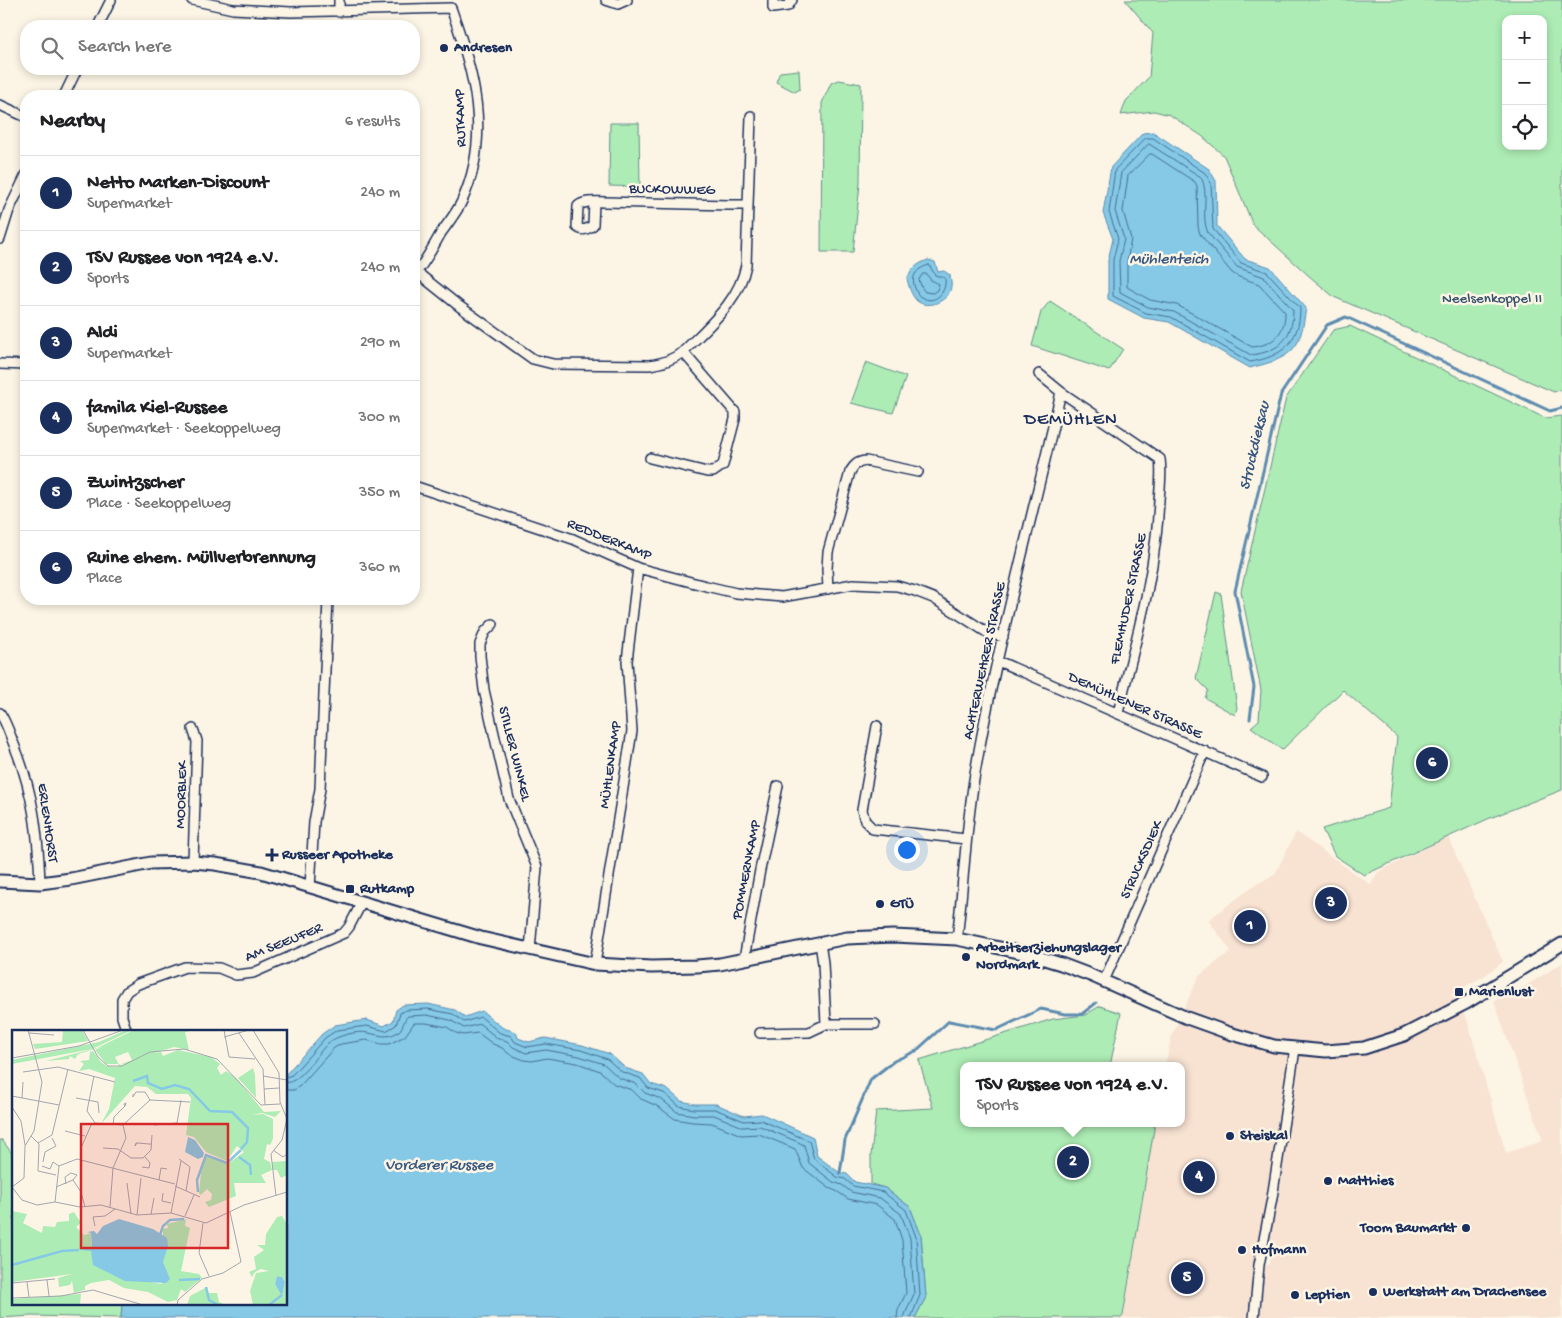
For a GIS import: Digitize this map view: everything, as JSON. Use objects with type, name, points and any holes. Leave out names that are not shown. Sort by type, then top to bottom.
[{"type":"street","points":[[101,20],[111,0]]},
{"type":"street","points":[[192,0],[233,9],[291,12],[339,12],[454,4]]},
{"type":"street","points":[[339,0],[339,12]]},
{"type":"street","points":[[606,0],[618,4],[628,0]]},
{"type":"street","points":[[773,0],[773,8],[788,6],[792,0]]},
{"type":"street","name":"RUTKAMP","points":[[420,264],[461,202],[478,146],[474,79],[454,4]]},
{"type":"street","points":[[67,90],[74,75]]},
{"type":"street","points":[[0,105],[20,114]]},
{"type":"street","points":[[420,276],[509,343],[533,359],[541,362],[553,364],[649,365],[667,362],[683,352],[734,298],[741,283],[746,265],[751,116]]},
{"type":"street","points":[[0,239],[9,210],[20,187]]},
{"type":"street","name":"BUCKOWWEG","points":[[594,202],[748,205]]},
{"type":"street","points":[[650,458],[707,472],[712,472],[723,465],[735,419],[734,412],[683,352]]},
{"type":"street","points":[[0,364],[20,365]]},
{"type":"street","points":[[1039,374],[1061,392]]},
{"type":"street","name":"FLEMHUDER STRASSE","points":[[1061,392],[1160,459],[1159,504],[1155,547],[1148,586],[1118,713]]},
{"type":"street","name":"ACHTERWEHRER STRASSE","points":[[957,939],[966,839],[977,762],[1003,638],[1061,392]]},
{"type":"street","points":[[828,589],[828,552],[850,472],[854,465],[861,461],[866,461],[918,472]]},
{"type":"street","name":"REDDERKAMP","points":[[420,488],[573,538],[638,568],[736,593],[782,597],[853,584],[880,584],[915,591],[945,604],[988,633],[1003,638]]},
{"type":"street","name":"MÜHLENKAMP","points":[[596,964],[632,731],[627,661],[638,568]]},
{"type":"street","points":[[310,887],[314,822],[320,789],[328,605]]},
{"type":"street","name":"STILLER WINKEL","points":[[493,624],[485,632],[480,644],[480,656],[484,690],[509,799],[535,858],[537,867],[530,950]]},
{"type":"street","name":"DEMÜHLENER STRASSE","points":[[998,661],[1262,777]]},
{"type":"street","name":"ERLENHORST","points":[[0,713],[24,770],[30,793],[38,844],[40,883]]},
{"type":"street","points":[[877,726],[862,810],[865,821],[873,829],[966,839]]},
{"type":"street","name":"MOORBLEK","points":[[193,729],[197,741],[193,862]]},
{"type":"street","name":"STRUCKSDIEK","points":[[1104,981],[1205,751]]},
{"type":"street","name":"POMMERNKAMP","points":[[744,959],[778,786]]},
{"type":"street","points":[[0,881],[40,883],[72,879],[151,863],[193,862],[235,867],[362,902],[481,938],[596,964],[651,967],[697,966],[720,964],[847,938],[893,936],[957,939],[1028,954],[1061,964],[1187,1018],[1229,1033],[1274,1046],[1326,1051],[1350,1050],[1396,1039],[1466,1002],[1562,944]]},
{"type":"street","name":"AM SEEUFER","points":[[127,1030],[122,1017],[122,999],[127,991],[138,984],[185,967],[219,968],[236,975],[253,973],[344,933],[362,902]]},
{"type":"street","points":[[820,943],[826,1024]]},
{"type":"street","points":[[760,1033],[809,1032],[826,1024],[875,1024]]},
{"type":"street","points":[[1254,1318],[1259,1265],[1272,1198],[1295,1049]]},
{"type":"shaded area","points":[[1296,832],[1371,885],[1378,872],[1448,837],[1503,962],[1484,976],[1451,994],[1467,1019],[1506,1153],[1543,1141],[1494,1001],[1524,987],[1562,963],[1562,1318],[1121,1318],[1124,1316],[1154,1127],[1185,1127],[1185,1062],[1166,1062],[1172,1035],[1199,976],[1231,951],[1208,920],[1255,885],[1275,874]],"holes":[[[1258,1244],[1271,1246],[1269,1265],[1254,1264]]]},
{"type":"green space","name":"Neelsenkoppel II","points":[[1125,0],[1562,0],[1562,389],[1554,392],[1334,297],[1253,225],[1224,156],[1202,136],[1170,115],[1154,111],[1121,115],[1126,101],[1149,77],[1153,33]]},
{"type":"green space","points":[[799,70],[800,89],[795,92],[776,82],[780,72]]},
{"type":"green space","points":[[839,80],[861,84],[860,184],[853,252],[821,252],[822,103],[831,83]]},
{"type":"green space","points":[[610,123],[639,123],[640,187],[609,186]]},
{"type":"green space","points":[[1050,301],[1123,349],[1109,371],[1032,346],[1041,312]]},
{"type":"green space","points":[[1350,326],[1545,418],[1562,416],[1562,790],[1490,818],[1364,875],[1335,856],[1322,829],[1389,808],[1397,737],[1343,690],[1282,750],[1251,727],[1259,720],[1261,690],[1241,591],[1286,398],[1333,330]]},
{"type":"green space","points":[[866,362],[906,377],[893,413],[851,403]]},
{"type":"green space","points":[[1216,592],[1221,594],[1237,708],[1235,715],[1205,698],[1208,690],[1196,678]]},
{"type":"green space","points":[[1100,1006],[1121,1013],[1111,1062],[960,1062],[960,1127],[1154,1127],[1123,1316],[1121,1318],[915,1318],[926,1297],[921,1235],[910,1207],[885,1188],[871,1184],[871,1155],[876,1111],[933,1108],[919,1060],[1053,1019],[1085,1015]]},
{"type":"green space","points":[[0,1140],[2,1140],[12,1153],[12,1306],[122,1306],[121,1318],[31,1316],[0,1318]]},
{"type":"water","name":"Mühlenteich","points":[[1153,132],[1209,169],[1216,181],[1217,226],[1245,259],[1270,267],[1306,308],[1299,340],[1293,349],[1284,356],[1273,362],[1250,368],[1169,322],[1144,318],[1108,299],[1108,260],[1113,239],[1103,213],[1111,167],[1143,133]]},
{"type":"water","points":[[928,260],[935,262],[938,272],[944,271],[950,275],[951,286],[949,292],[942,300],[927,305],[915,299],[907,279],[915,267]]},
{"type":"water","name":"Vorderer Russee","points":[[428,1004],[455,1010],[465,1017],[482,1011],[503,1028],[516,1032],[518,1038],[529,1042],[545,1038],[582,1045],[610,1054],[625,1068],[643,1074],[651,1084],[667,1089],[681,1101],[695,1104],[716,1104],[744,1116],[762,1114],[813,1137],[817,1156],[840,1173],[847,1174],[855,1182],[885,1188],[910,1207],[921,1235],[926,1297],[915,1318],[121,1318],[122,1306],[288,1306],[288,1072],[322,1034],[335,1025],[367,1020],[384,1026],[393,1021],[396,1010],[403,1005]]},
{"type":"waterway","name":"Struckdieksau","points":[[1250,719],[1254,687],[1235,591],[1281,394],[1327,325],[1346,317],[1550,411],[1562,408]]},
{"type":"waterway","name":"Struckdieksau","points":[[840,1173],[845,1140],[871,1079],[894,1061],[916,1051],[949,1021],[996,1030],[1041,1009],[1065,1014],[1082,1014],[1096,1003]]},
{"type":"place","name":"Andresen","points":[[444,48]]},
{"type":"place","name":"Ruine ehem. Müllverbrennung","points":[[1432,763]]},
{"type":"place","name":"Russeer Apotheke","points":[[272,855]]},
{"type":"place","name":"Rutkamp","points":[[350,889]]},
{"type":"place","name":"Aldi","points":[[1331,903]]},
{"type":"place","name":"GTÜ","points":[[880,904]]},
{"type":"place","name":"Netto Marken-Discount","points":[[1250,926]]},
{"type":"place","name":"Arbeitserziehungslager Nordmark","points":[[966,957]]},
{"type":"place","name":"Marienlust","points":[[1459,992]]},
{"type":"place","name":"Steiskal","points":[[1230,1136]]},
{"type":"place","name":"TSV Russee von 1924 e.V.","points":[[1073,1162]]},
{"type":"place","name":"famila Kiel-Russee","points":[[1199,1177]]},
{"type":"place","name":"Matthies","points":[[1328,1181]]},
{"type":"place","name":"Toom Baumarkt","points":[[1466,1228]]},
{"type":"place","name":"Hofmann","points":[[1242,1250]]},
{"type":"place","name":"Zwintzscher","points":[[1187,1278]]},
{"type":"place","name":"Werkstatt am Drachensee","points":[[1373,1292]]},
{"type":"place","name":"Leptien","points":[[1295,1295]]},
{"type":"district","name":"DEMÜHLEN","points":[[1071,420]]}]
